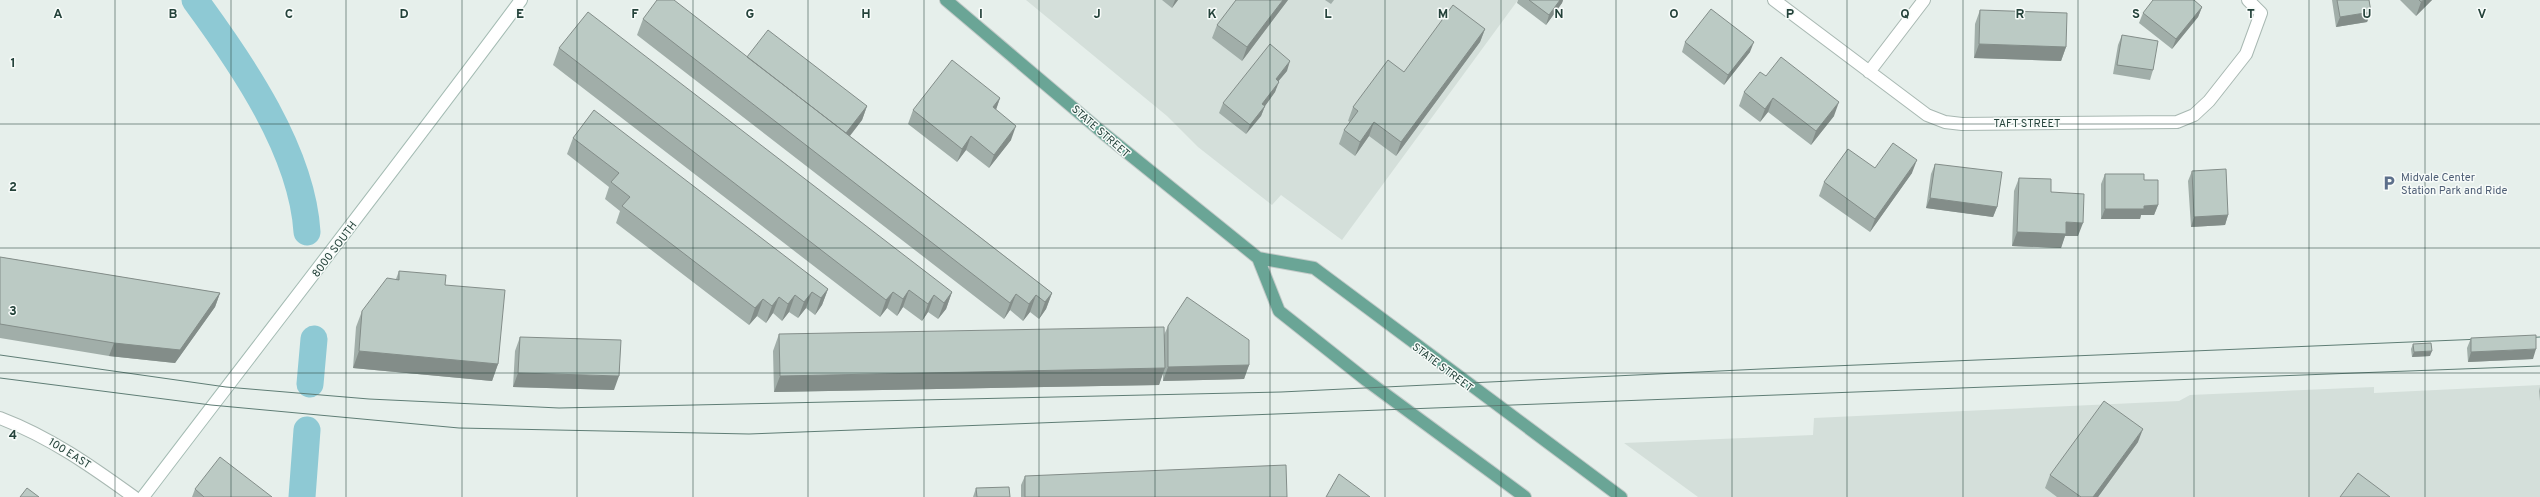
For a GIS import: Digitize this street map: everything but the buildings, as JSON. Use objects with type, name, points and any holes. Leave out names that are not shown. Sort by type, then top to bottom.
[{"type":"main road","name":"STATE STREET","points":[[946,0],[1132,158],[1258,258],[1314,268],[1621,497]]},
{"type":"main road","name":"STATE STREET","points":[[1258,258],[1279,311],[1366,380],[1525,497]]},
{"type":"street","name":"8000 SOUTH","points":[[143,497],[212,405],[306,286],[521,0]]},
{"type":"street","name":"TAFT STREET","points":[[1774,0],[1927,116],[1945,122],[1962,124],[2177,122],[2194,115],[2209,101],[2246,54],[2261,13],[2248,0]]},
{"type":"street","points":[[1869,72],[1924,0]]},
{"type":"street","name":"100 EAST","points":[[0,418],[34,431],[72,453],[134,497]]},
{"type":"shaded area","points":[[1026,0],[1518,0],[1342,240],[1281,195],[1272,205],[1198,147],[1167,116]]},
{"type":"shaded area","points":[[2540,385],[2540,497],[1698,497],[1624,443],[1813,435],[1814,418],[2179,401],[2190,395],[2374,387],[2374,393]]},
{"type":"waterway","points":[[195,0],[250,80],[282,140],[294,171],[303,201],[307,232]]},
{"type":"waterway","points":[[310,384],[314,339]]},
{"type":"waterway","points":[[302,497],[307,430]]},
{"type":"tram line","points":[[2524,338],[2540,337]]},
{"type":"tram line","points":[[0,355],[226,387],[369,399],[559,408],[1281,392],[1761,369],[2482,339]]},
{"type":"tram line","points":[[0,378],[211,405],[459,428],[749,434],[2540,366]]},
{"type":"place","name":"Midvale Center Station Park and Ride","points":[[2389,183]]}]
